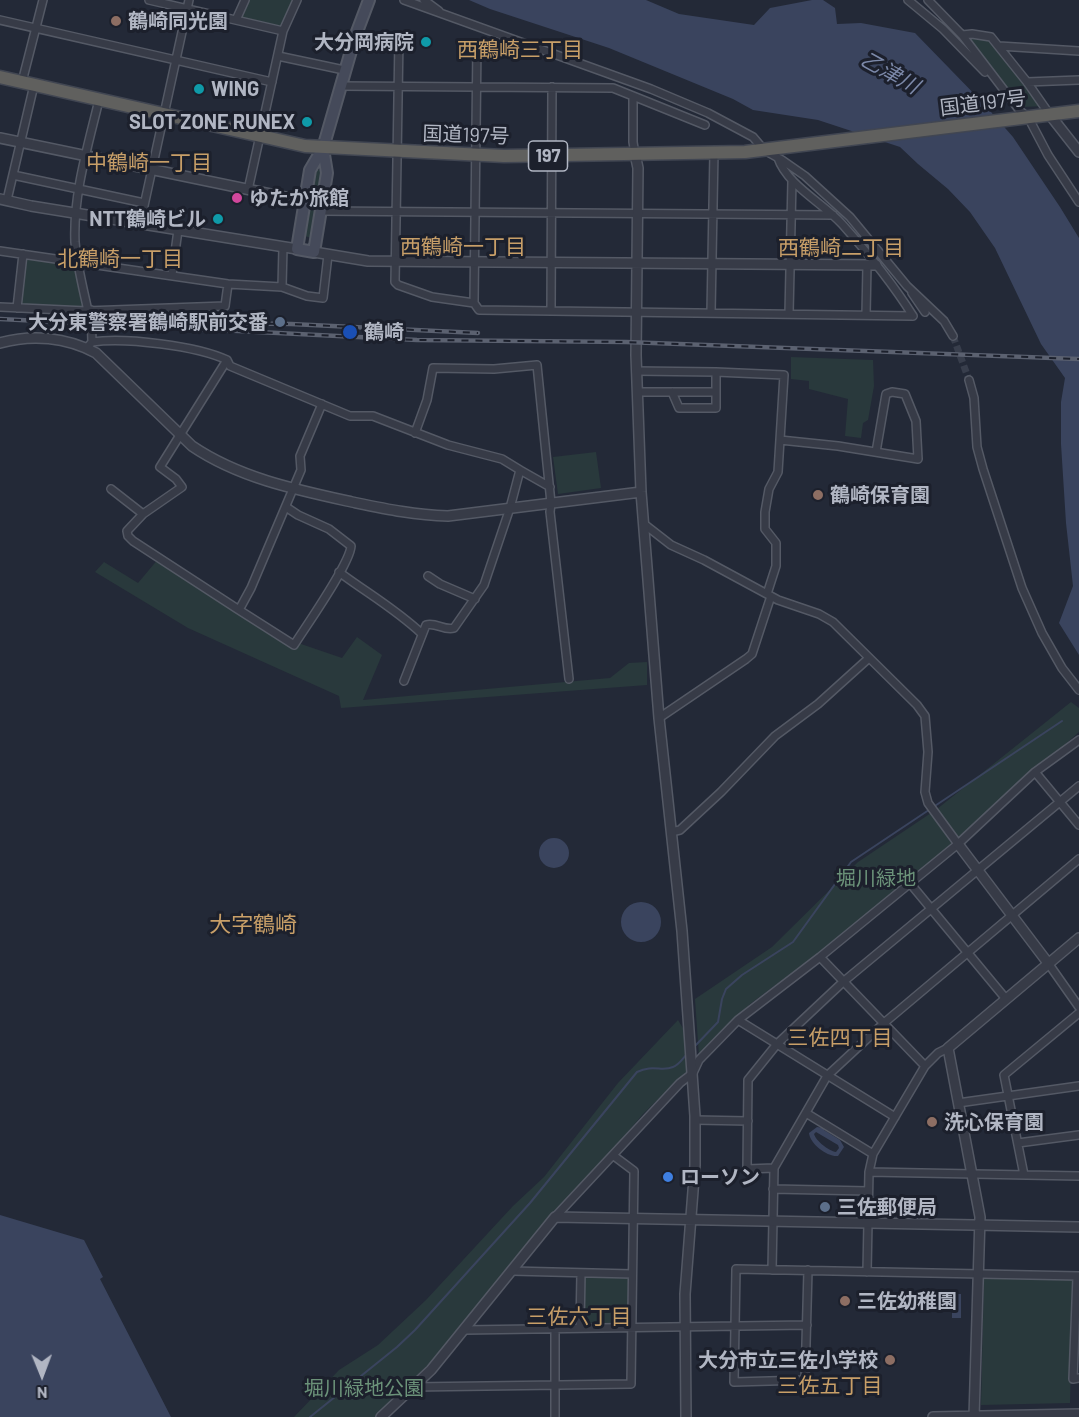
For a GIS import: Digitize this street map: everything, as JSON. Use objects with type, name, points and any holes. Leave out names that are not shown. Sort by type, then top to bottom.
[{"type":"highway","name":"国道197号","points":[[0,77],[323,148],[476,155],[772,152],[1079,111]]},
{"type":"main road","points":[[323,148],[327,173],[314,252],[297,249],[310,170],[323,148],[344,70],[369,0]]},
{"type":"street","points":[[43,0],[36,29],[21,142],[13,175],[3,200],[297,249]]},
{"type":"street","points":[[149,0],[283,31]]},
{"type":"street","points":[[140,224],[189,0]]},
{"type":"street","points":[[236,20],[245,0]]},
{"type":"street","points":[[248,190],[283,31],[297,0]]},
{"type":"street","points":[[404,0],[651,89],[753,137],[805,176],[850,217],[908,286],[925,312]]},
{"type":"street","points":[[424,0],[446,16]]},
{"type":"street","points":[[908,0],[943,29],[1002,88]]},
{"type":"street","points":[[929,0],[962,35],[1020,111],[1022,118],[1079,202]]},
{"type":"street","points":[[0,20],[272,82]]},
{"type":"street","points":[[962,35],[991,37],[1050,115],[1078,147]]},
{"type":"street","points":[[355,37],[399,38],[395,282],[432,297],[474,303]]},
{"type":"street","points":[[477,44],[474,303],[479,310],[913,316],[833,215],[792,180],[772,152]]},
{"type":"street","points":[[999,46],[1079,51]]},
{"type":"street","points":[[278,56],[344,70]]},
{"type":"street","points":[[1027,82],[1079,80]]},
{"type":"street","points":[[340,86],[613,88],[705,125]]},
{"type":"street","points":[[551,311],[552,87]]},
{"type":"street","points":[[633,96],[633,142],[638,168],[636,371],[641,492],[659,718],[676,868],[695,1120],[695,1165],[686,1275],[686,1417]]},
{"type":"street","points":[[99,100],[79,189],[75,237],[89,310],[90,345],[192,446],[209,458],[291,489],[417,515],[448,516],[641,492]]},
{"type":"street","points":[[0,138],[304,201],[321,208],[396,211],[833,215]]},
{"type":"street","points":[[711,313],[714,152]]},
{"type":"street","points":[[13,175],[144,203]]},
{"type":"street","points":[[789,314],[792,180]]},
{"type":"street","points":[[172,275],[178,230]]},
{"type":"street","points":[[282,287],[283,247]]},
{"type":"street","points":[[0,251],[228,284],[282,287],[307,296],[323,298],[328,255]]},
{"type":"street","points":[[314,252],[368,261],[872,265]]},
{"type":"street","points":[[17,308],[23,254]]},
{"type":"street","points":[[866,315],[872,265]]},
{"type":"street","points":[[0,307],[89,310],[225,306],[228,284]]},
{"type":"street","points":[[908,286],[936,311],[953,336]]},
{"type":"street","points":[[0,343],[35,337],[90,345],[130,341],[213,353],[227,360],[230,366],[350,416],[373,416],[448,445],[502,459],[550,487]]},
{"type":"street","points":[[227,360],[160,467],[176,479],[182,487],[143,514],[129,527],[128,536],[294,645],[339,572],[351,546],[329,529],[286,507]]},
{"type":"street","points":[[416,433],[427,400],[433,368],[494,369],[537,365],[550,487],[550,512],[569,679]]},
{"type":"street","points":[[636,371],[784,375],[778,472],[769,489],[765,512],[765,529],[776,543],[776,566],[752,654],[659,718]]},
{"type":"street","points":[[672,392],[679,408],[716,408],[716,372]]},
{"type":"street","points":[[969,380],[974,398],[977,447],[1018,577],[1042,633],[1062,668],[1079,690]]},
{"type":"street","points":[[638,392],[716,392]]},
{"type":"street","points":[[780,440],[918,459],[916,421],[905,394],[892,392],[886,394],[876,452]]},
{"type":"street","points":[[238,610],[251,588],[286,507],[291,489],[301,470],[300,456],[322,404]]},
{"type":"street","points":[[404,681],[426,625],[454,628],[484,585],[493,565],[520,470]]},
{"type":"street","points":[[111,489],[143,514]]},
{"type":"street","points":[[644,524],[671,545],[769,595],[833,621],[917,705],[925,716],[928,752],[925,792],[928,802],[1079,1007]]},
{"type":"street","points":[[339,572],[380,602],[394,609],[422,634]]},
{"type":"street","points":[[428,576],[440,584],[475,598]]},
{"type":"street","points":[[671,832],[680,830],[721,792],[775,736],[818,704],[869,658]]},
{"type":"street","points":[[381,1417],[431,1370],[555,1217],[680,1083],[693,1073],[699,1060],[738,1020],[820,957],[958,844],[1035,772],[1079,740]]},
{"type":"street","points":[[1035,772],[1079,825]]},
{"type":"street","points":[[774,1168],[747,1169],[748,1080],[777,1044],[843,982],[1079,786]]},
{"type":"street","points":[[772,1269],[774,1168],[827,1076],[884,1023],[1079,859]]},
{"type":"street","points":[[909,882],[1006,999]]},
{"type":"street","points":[[867,1272],[868,1191],[873,1154],[925,1066],[1079,938]]},
{"type":"street","points":[[820,957],[925,1066]]},
{"type":"street","points":[[1024,1175],[1004,1075],[1079,1013]]},
{"type":"street","points":[[738,1020],[895,1117]]},
{"type":"street","points":[[948,1048],[980,1225],[974,1417]]},
{"type":"street","points":[[958,1103],[1079,1086]]},
{"type":"street","points":[[806,1113],[873,1154]]},
{"type":"street","points":[[695,1120],[748,1121]]},
{"type":"street","points":[[1018,1143],[1079,1135]]},
{"type":"street","points":[[413,1387],[631,1383],[634,1171],[614,1156]]},
{"type":"street","points":[[869,1172],[1079,1176]]},
{"type":"street","points":[[773,1189],[868,1191]]},
{"type":"street","points":[[555,1217],[1079,1227]]},
{"type":"street","points":[[808,1270],[805,1380],[734,1382],[736,1269],[772,1269],[1078,1276],[1073,1379],[1079,1378]]},
{"type":"street","points":[[512,1271],[632,1274]]},
{"type":"street","points":[[580,1328],[581,1273]]},
{"type":"street","points":[[465,1330],[807,1324]]},
{"type":"street","points":[[555,1328],[555,1417]]},
{"type":"street","points":[[933,1417],[1079,1414]]},
{"type":"green space","points":[[247,0],[294,0],[283,26],[280,27],[241,18]]},
{"type":"green space","points":[[966,36],[990,38],[1044,106],[1023,107]]},
{"type":"green space","points":[[315,170],[322,170],[318,197],[311,197]]},
{"type":"green space","points":[[310,210],[316,211],[311,238],[305,236]]},
{"type":"green space","points":[[27,259],[74,264],[84,306],[82,308],[20,306],[24,261]]},
{"type":"green space","points":[[791,357],[873,360],[874,386],[868,420],[863,423],[861,438],[845,436],[848,399],[809,389],[809,381],[791,379]]},
{"type":"green space","points":[[596,452],[601,488],[558,494],[553,457]]},
{"type":"green space","points":[[159,558],[301,644],[342,658],[357,637],[382,655],[363,700],[610,678],[629,663],[647,662],[647,685],[341,708],[339,696],[188,628],[95,572],[104,562],[138,583]]},
{"type":"green space","points":[[1071,702],[1079,708],[1079,732],[959,839],[937,809]]},
{"type":"green space","name":"堀川緑地","points":[[931,813],[951,845],[839,938],[750,1004],[699,1056],[695,999],[772,947],[858,862]]},
{"type":"green space","name":"堀川緑地公園","points":[[678,1020],[684,1030],[687,1071],[643,1114],[441,1352],[377,1417],[294,1417],[339,1370],[378,1345],[426,1300],[513,1206],[544,1177],[618,1083]]},
{"type":"green space","points":[[585,1276],[627,1277],[629,1280],[628,1322],[625,1325],[584,1325],[582,1323],[582,1278]]},
{"type":"green space","points":[[984,1277],[1072,1279],[1070,1403],[981,1405]]},
{"type":"water","name":"乙津川","points":[[469,0],[646,0],[679,14],[754,25],[770,8],[823,0],[835,8],[837,24],[861,23],[915,33],[984,104],[1013,137],[1079,238],[1079,655],[1059,623],[1073,586],[1061,444],[1061,402],[1065,378],[1041,344],[995,248],[970,212],[948,189],[900,147],[818,120],[753,110],[733,99],[609,48]]},
{"type":"water","points":[[554,838],[565,842],[569,853],[565,864],[554,868],[543,864],[539,853],[543,842]]},
{"type":"water","points":[[641,902],[655,908],[661,922],[655,936],[641,942],[627,936],[621,922],[627,908]]},
{"type":"water","points":[[817,1127],[824,1128],[840,1140],[844,1147],[838,1156],[824,1152],[812,1141],[809,1133]],"holes":[[[816,1132],[838,1145],[836,1152],[830,1150],[820,1143],[814,1134]]]},
{"type":"water","points":[[0,1215],[84,1240],[103,1277],[100,1279],[171,1417],[0,1417]]},
{"type":"water","points":[[952,1294],[961,1294],[961,1318],[952,1318]]},
{"type":"waterway","points":[[694,1047],[718,1022],[726,989],[742,975],[793,942],[851,862],[1062,721]]},
{"type":"waterway","points":[[310,1417],[415,1330],[530,1203],[637,1072],[673,1067],[688,1053]]},
{"type":"tunnel","points":[[953,336],[969,380]]},
{"type":"railway","points":[[0,319],[417,340],[626,342],[1079,359]]},
{"type":"railway","points":[[211,323],[291,324],[478,333]]},
{"type":"place","name":"鶴崎同光園","points":[[116,21]]},
{"type":"place","name":"大分岡病院","points":[[426,42]]},
{"type":"place","name":"WING","points":[[199,89]]},
{"type":"place","name":"SLOT ZONE RUNEX","points":[[307,122]]},
{"type":"place","name":"ゆたか旅館","points":[[237,198]]},
{"type":"place","name":"NTT鶴崎ビル","points":[[218,219]]},
{"type":"place","name":"大分東警察署鶴崎駅前交番","points":[[280,322]]},
{"type":"place","name":"鶴崎","points":[[350,332]]},
{"type":"place","name":"鶴崎保育園","points":[[818,495]]},
{"type":"place","name":"洗心保育園","points":[[932,1122]]},
{"type":"place","name":"ローソン","points":[[668,1177]]},
{"type":"place","name":"三佐郵便局","points":[[825,1207]]},
{"type":"place","name":"三佐幼稚園","points":[[845,1301]]},
{"type":"place","name":"大分市立三佐小学校","points":[[890,1360]]},
{"type":"district","name":"西鶴崎三丁目","points":[[520,50]]},
{"type":"district","name":"中鶴崎一丁目","points":[[149,163]]},
{"type":"district","name":"西鶴崎一丁目","points":[[463,247]]},
{"type":"district","name":"西鶴崎二丁目","points":[[841,248]]},
{"type":"district","name":"北鶴崎一丁目","points":[[120,259]]},
{"type":"district","name":"大字鶴崎","points":[[253,925]]},
{"type":"district","name":"三佐四丁目","points":[[840,1038]]},
{"type":"district","name":"三佐六丁目","points":[[579,1317]]},
{"type":"district","name":"三佐五丁目","points":[[830,1386]]}]
